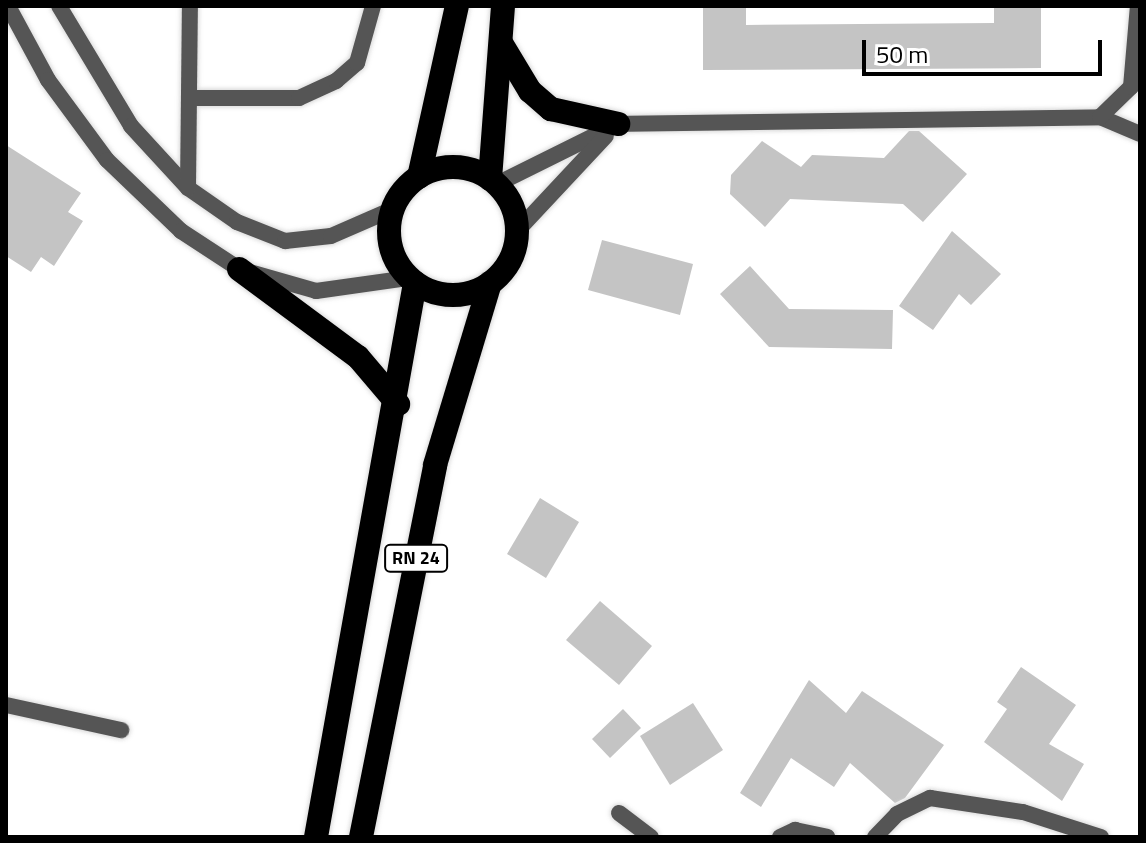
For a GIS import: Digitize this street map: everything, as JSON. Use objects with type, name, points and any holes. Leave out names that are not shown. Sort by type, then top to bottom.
[{"type":"highway","points":[[457,6],[419,177],[393,209],[391,246],[412,281],[453,295],[490,283],[505,269],[517,231],[494,182],[503,6]]},
{"type":"highway","points":[[501,43],[530,91],[551,109],[618,124]]},
{"type":"highway","points":[[419,177],[455,167],[494,182]]},
{"type":"highway","points":[[239,269],[358,357],[398,404]]},
{"type":"highway","name":"RN 24","points":[[316,837],[398,404],[412,281]]},
{"type":"highway","name":"RN 24","points":[[361,837],[435,465],[490,283]]},
{"type":"street","points":[[8,6],[48,80],[107,160],[181,231],[239,269],[316,291],[412,281]]},
{"type":"street","points":[[59,6],[131,126],[188,188],[237,222],[285,241],[331,236],[393,209]]},
{"type":"street","points":[[188,188],[190,6]]},
{"type":"street","points":[[189,98],[299,98],[336,81],[357,63],[373,6]]},
{"type":"street","points":[[1100,117],[1131,87],[1138,9]]},
{"type":"street","points":[[494,182],[618,124],[1100,117],[1140,134]]},
{"type":"street","points":[[517,231],[618,124]]},
{"type":"street","points":[[6,705],[121,730]]},
{"type":"street","points":[[875,837],[897,814],[930,798],[1023,812],[1101,837]]},
{"type":"street","points":[[619,813],[651,837]]},
{"type":"street","points":[[780,837],[795,830],[827,837]]},
{"type":"building","points":[[703,6],[746,6],[746,25],[994,23],[994,6],[1041,6],[1041,68],[703,70]]},
{"type":"building","points":[[909,131],[919,131],[967,174],[923,222],[903,204],[790,199],[765,227],[730,194],[731,175],[762,141],[801,167],[812,155],[884,158]]},
{"type":"building","points":[[6,145],[81,193],[68,212],[83,221],[54,266],[41,257],[31,272],[6,256]]},
{"type":"building","points":[[952,231],[1001,274],[971,305],[959,294],[933,330],[899,306]]},
{"type":"building","points":[[602,240],[693,264],[680,315],[588,290]]},
{"type":"building","points":[[750,266],[789,309],[893,310],[892,349],[769,347],[720,294]]},
{"type":"building","points":[[540,498],[579,522],[546,578],[507,554]]},
{"type":"building","points":[[600,601],[652,646],[619,685],[566,640]]},
{"type":"building","points":[[1021,667],[1076,705],[1049,744],[1084,764],[1062,801],[984,742],[1007,709],[997,702]]},
{"type":"building","points":[[809,680],[846,713],[862,691],[944,745],[905,798],[895,803],[850,763],[834,787],[791,758],[761,807],[740,793]]},
{"type":"building","points":[[693,703],[723,750],[670,785],[640,736]]},
{"type":"building","points":[[623,709],[641,728],[610,758],[592,739]]}]
